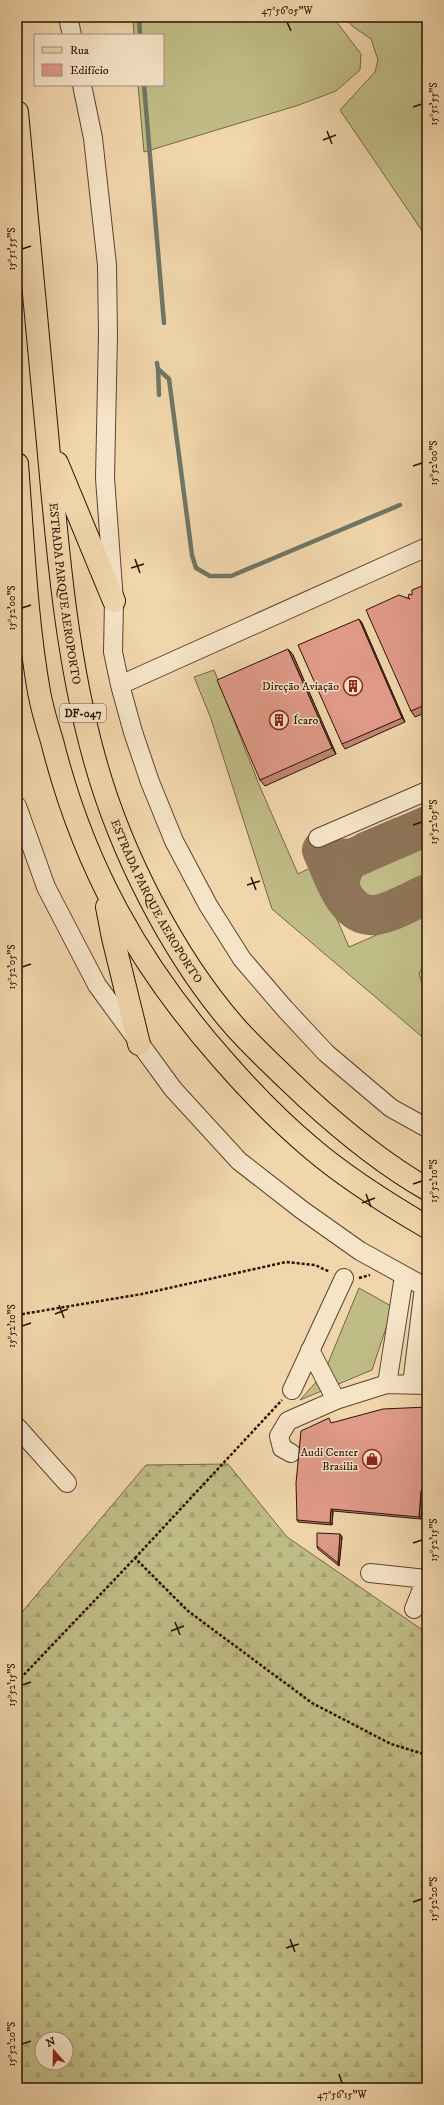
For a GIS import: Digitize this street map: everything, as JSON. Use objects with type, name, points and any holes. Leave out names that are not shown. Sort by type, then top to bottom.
[{"type":"main road","name":"ESTRADA PARQUE AEROPORTO","points":[[17,112],[48,441],[65,599],[80,702],[99,774],[114,818],[136,868],[170,933],[197,976],[236,1027],[324,1114],[408,1178],[427,1188]]},
{"type":"main road","points":[[48,441],[114,601]]},
{"type":"main road","name":"DF-047","points":[[17,464],[29,620],[41,701],[75,821],[119,918],[150,968],[195,1028],[260,1102],[311,1148],[374,1195],[427,1227]]},
{"type":"main road","points":[[17,524],[24,554]]},
{"type":"main road","points":[[103,884],[113,938],[139,1044]]},
{"type":"street","points":[[68,17],[72,34]]},
{"type":"street","points":[[82,86],[93,138],[107,265],[108,335],[105,478],[114,601],[114,652],[120,685],[150,782],[174,841],[208,905],[242,959],[285,1009],[326,1052],[391,1108],[419,1116],[427,1128]]},
{"type":"street","points":[[120,685],[427,548]]},
{"type":"street","points":[[318,838],[427,791]]},
{"type":"street","points":[[17,806],[20,831],[46,887],[97,985],[172,1089],[238,1161],[302,1210],[360,1251],[426,1288],[416,1349],[419,1385],[387,1384],[336,1400],[288,1421],[279,1436],[282,1448],[291,1453]]},
{"type":"street","points":[[387,1384],[393,1345],[397,1272]]},
{"type":"street","points":[[292,1390],[344,1278]]},
{"type":"street","points":[[393,1345],[416,1349]]},
{"type":"street","points":[[310,1350],[336,1400]]},
{"type":"street","points":[[17,1427],[67,1483]]},
{"type":"street","points":[[370,1573],[427,1578],[414,1608]]},
{"type":"path","points":[[17,23],[19,22],[19,17]]},
{"type":"path","points":[[17,1315],[142,1294],[286,1262],[315,1265],[344,1278],[360,1278],[397,1272]]},
{"type":"path","points":[[17,1682],[292,1390]]},
{"type":"path","points":[[135,1558],[188,1611],[312,1703],[391,1744],[427,1755]]},
{"type":"green space","points":[[133,17],[333,17],[361,54],[360,70],[336,91],[299,105],[144,152],[138,86],[164,86],[164,34],[134,34]]},
{"type":"green space","points":[[345,17],[427,17],[427,238],[340,110],[375,72],[378,60],[371,39],[352,26]]},
{"type":"green space","points":[[214,670],[260,787],[298,874],[314,866],[349,947],[427,913],[427,1041],[272,909],[210,716],[194,677]]},
{"type":"green space","points":[[396,818],[392,830],[382,837],[365,841],[358,839],[356,835]]},
{"type":"green space","points":[[427,840],[427,884],[389,900],[373,901],[366,897],[358,880],[362,871],[372,864]]},
{"type":"green space","points":[[427,962],[427,993],[424,990],[419,974],[424,964]]},
{"type":"green space","points":[[359,1288],[393,1307],[372,1370],[300,1400],[324,1373]]},
{"type":"green space","points":[[228,1464],[287,1537],[427,1633],[427,2088],[17,2088],[17,1618],[146,1465]]},
{"type":"building","points":[[427,584],[427,704],[411,711],[366,610],[399,595],[410,599],[408,598],[409,594],[412,595],[412,590]]},
{"type":"building","name":"Direção Aviação","points":[[359,619],[402,718],[342,744],[298,645]]},
{"type":"building","name":"Ícaro","points":[[288,649],[332,748],[260,780],[217,680]]},
{"type":"building","points":[[427,1407],[427,1483],[421,1491],[419,1517],[331,1509],[330,1523],[297,1520],[296,1483],[301,1431],[329,1418],[331,1423],[383,1409]]},
{"type":"building","points":[[317,1533],[340,1534],[338,1563],[317,1546]]},
{"type":"waterway","points":[[139,17],[140,34]]},
{"type":"waterway","points":[[144,86],[164,323]]},
{"type":"waterway","points":[[157,363],[158,369]]},
{"type":"waterway","points":[[159,395],[158,369],[169,379],[192,555],[196,568],[210,576],[231,576],[400,505]]},
{"type":"taxiway","points":[[339,882],[344,866],[351,859],[427,826]]},
{"type":"taxiway","points":[[351,859],[334,858],[322,850],[341,892],[355,909],[364,914],[381,914],[427,894]]},
{"type":"place","name":"Direção Aviação","points":[[353,686]]},
{"type":"place","name":"Ícaro","points":[[279,720]]},
{"type":"place","name":"Audi Center Brasilia","points":[[372,1459]]}]
